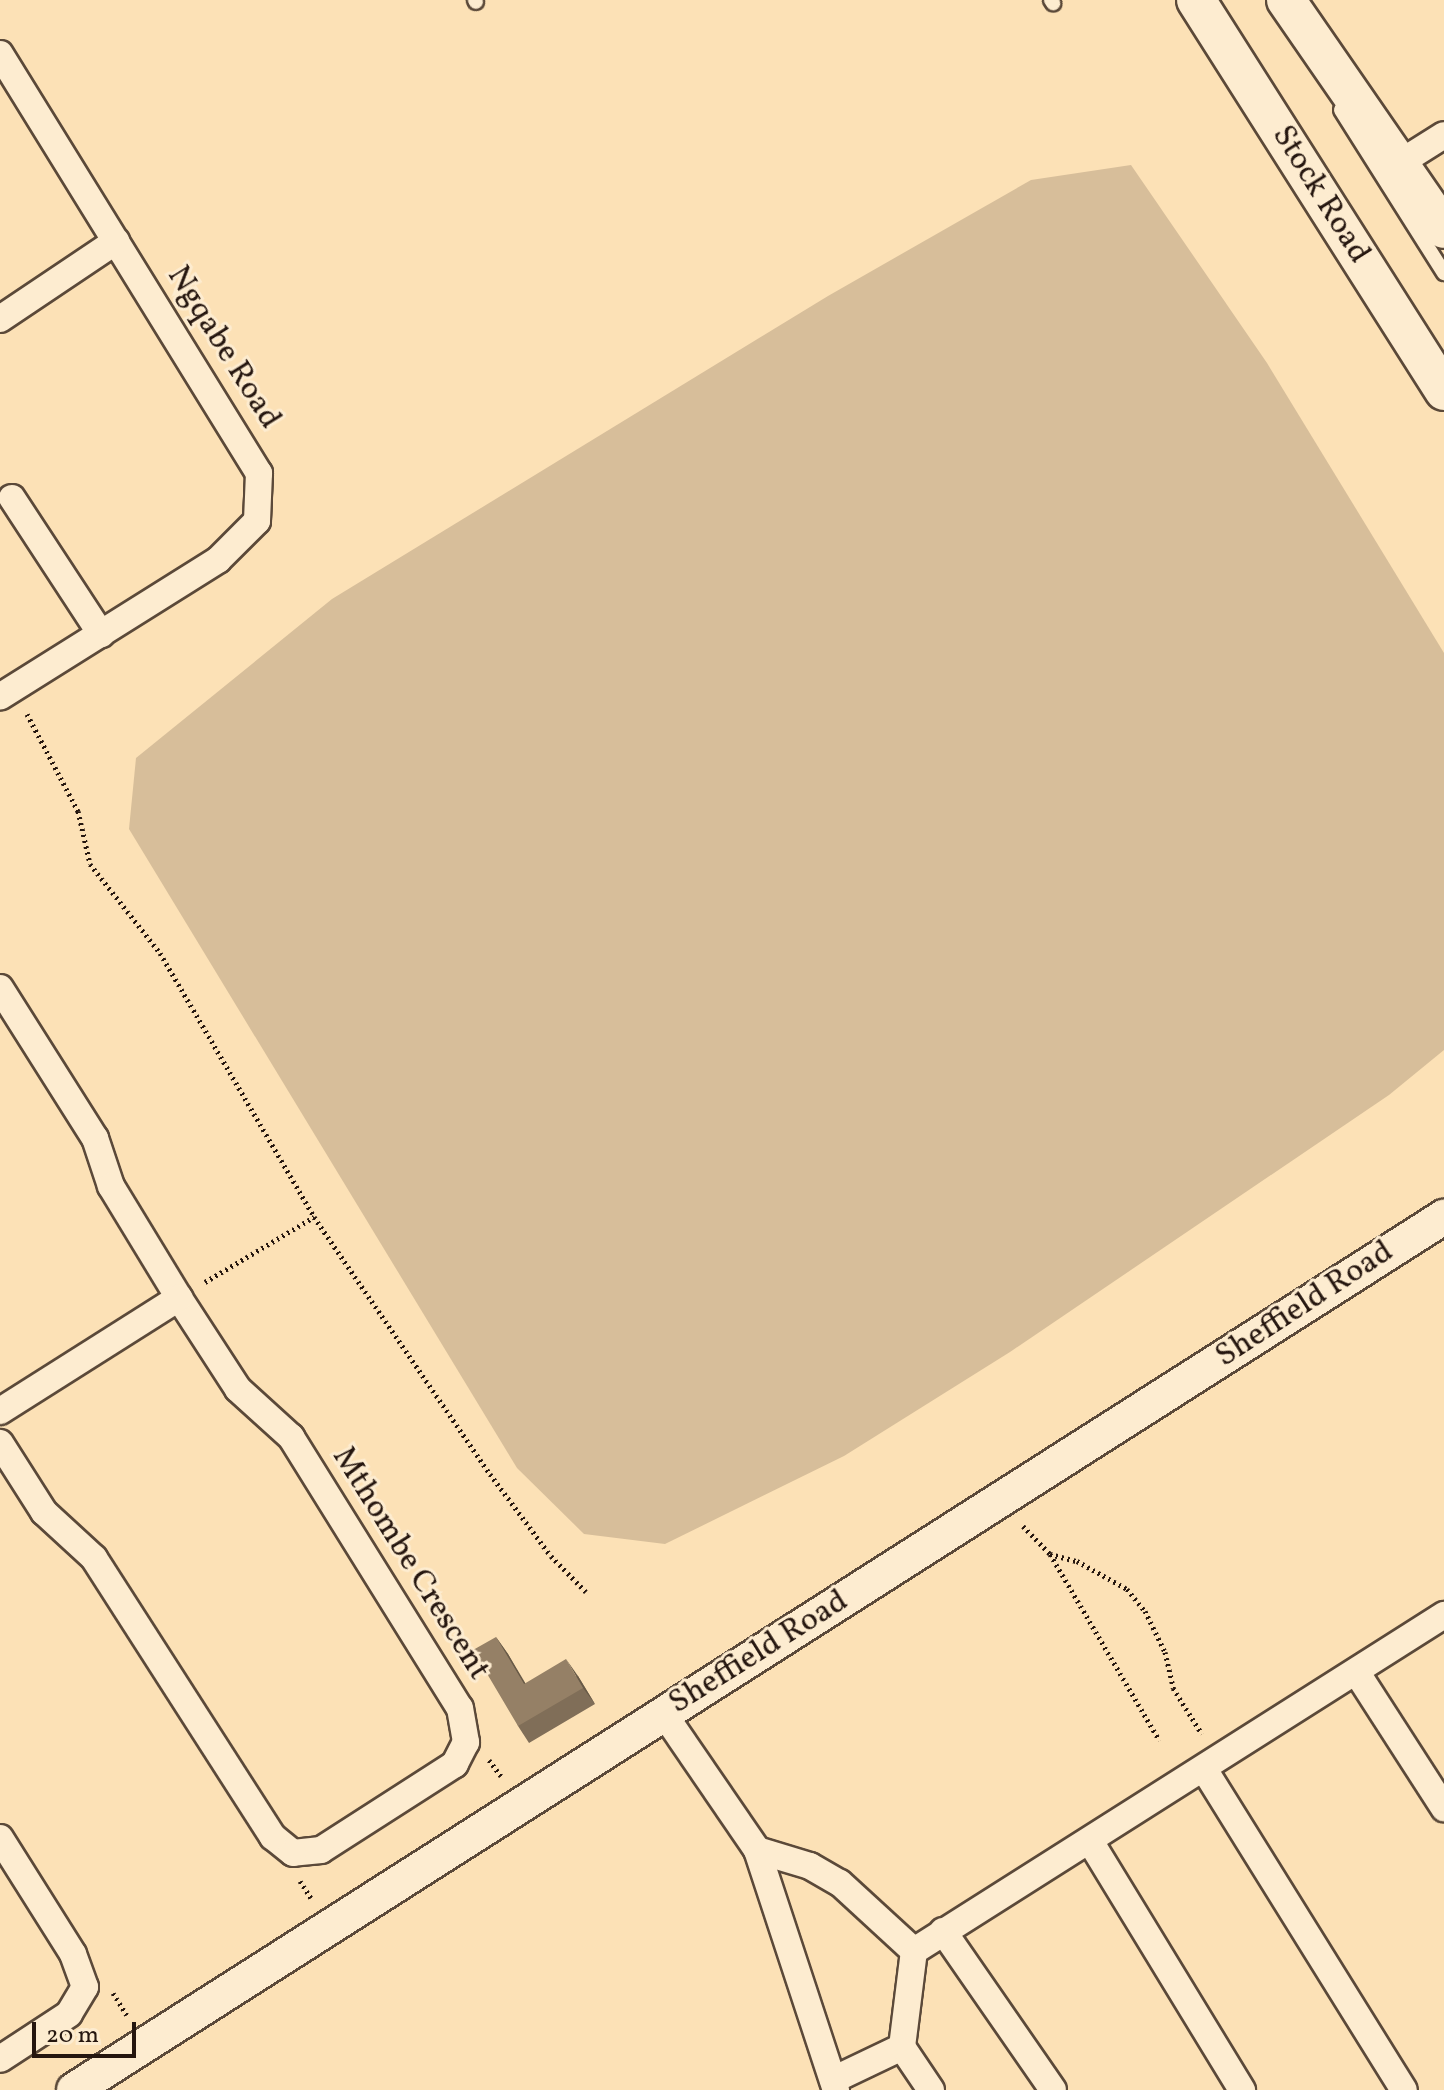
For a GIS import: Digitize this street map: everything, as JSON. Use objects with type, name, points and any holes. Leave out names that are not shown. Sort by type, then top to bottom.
[{"type":"main road","name":"Stock Road","points":[[1196,0],[1444,391]]},
{"type":"main road","points":[[1296,15],[1444,229]]},
{"type":"street","name":"Ngqabe Road","points":[[0,54],[259,473],[257,521],[218,560],[6,694]]},
{"type":"street","points":[[1398,164],[1444,135]]},
{"type":"street","points":[[0,319],[116,241]]},
{"type":"street","points":[[12,498],[101,634]]},
{"type":"street","name":"Mthombe Crescent","points":[[0,988],[95,1138],[111,1186],[179,1298],[238,1389],[291,1437],[460,1708],[466,1742],[455,1764],[321,1850],[293,1853],[273,1837],[94,1558],[44,1512],[0,1443]]},
{"type":"street","name":"Sheffield Road","points":[[74,2090],[1444,1217]]},
{"type":"street","points":[[0,1411],[179,1298]]},
{"type":"street","points":[[931,2090],[902,2047],[914,1951],[1357,1673],[1444,1615]]},
{"type":"street","points":[[1357,1673],[1444,1808]]},
{"type":"street","points":[[664,1714],[757,1850],[835,2085],[902,2047]]},
{"type":"street","points":[[1212,1764],[1404,2090]]},
{"type":"street","points":[[0,1838],[73,1954],[85,1987],[69,2014],[0,2059]]},
{"type":"street","points":[[1090,1841],[1242,2090]]},
{"type":"street","points":[[757,1850],[810,1866],[840,1883],[914,1951]]},
{"type":"street","points":[[943,1931],[1053,2090]]},
{"type":"lane","points":[[1296,15],[1356,138],[1444,273]]},
{"type":"path","points":[[6,694],[46,743],[78,811],[90,864],[160,953],[314,1217],[490,1474],[551,1556],[586,1592]]},
{"type":"path","points":[[179,1298],[314,1217]]},
{"type":"path","points":[[1022,1526],[1050,1554],[1159,1740]]},
{"type":"path","points":[[1050,1554],[1077,1561],[1127,1589],[1165,1652],[1173,1688],[1212,1764]]},
{"type":"shaded area","points":[[1131,165],[1267,363],[1444,653],[1444,1050],[1389,1095],[1010,1352],[844,1456],[665,1544],[584,1534],[517,1468],[129,829],[136,758],[332,599],[828,296],[1031,180]]},
{"type":"building","points":[[496,1637],[524,1684],[566,1659],[583,1688],[518,1726],[473,1650]]}]
